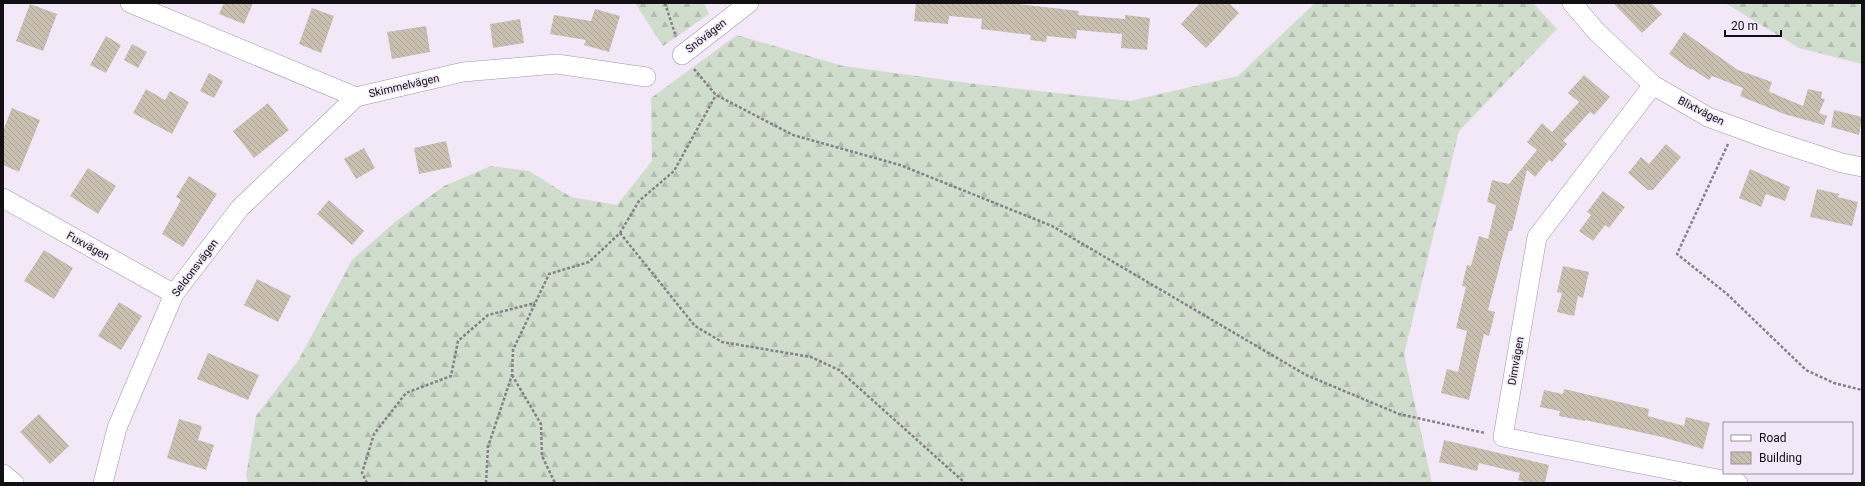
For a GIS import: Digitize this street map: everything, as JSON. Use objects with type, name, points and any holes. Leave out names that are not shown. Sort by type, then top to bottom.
[{"type":"street","name":"Skimmelvägen","points":[[130,3],[356,97],[463,72],[557,64],[646,77]]},
{"type":"street","name":"Snövägen","points":[[682,55],[749,3]]},
{"type":"street","name":"Blixtvägen","points":[[1572,3],[1596,31],[1653,85],[1708,117],[1842,163],[1862,167]]},
{"type":"street","name":"Dimvägen","points":[[1503,437],[1537,237],[1653,85]]},
{"type":"street","name":"Seldonsvägen","points":[[104,483],[117,428],[174,294],[240,208],[356,97]]},
{"type":"street","name":"Fuxvägen","points":[[3,198],[174,294]]},
{"type":"street","points":[[1503,437],[1738,483]]},
{"type":"street","points":[[3,474],[14,483]]},
{"type":"path","points":[[665,3],[682,55],[716,95],[793,135],[900,165],[1052,226],[1306,375],[1398,414],[1503,437]]},
{"type":"path","points":[[486,483],[488,447],[512,375],[513,350],[549,274],[589,262],[620,233],[639,201],[674,171],[716,95]]},
{"type":"path","points":[[1736,127],[1677,254],[1727,294],[1806,370],[1834,383],[1862,390]]},
{"type":"path","points":[[620,233],[695,326],[722,342],[811,357],[839,370],[965,483]]},
{"type":"path","points":[[367,483],[362,473],[374,434],[406,394],[451,376],[458,341],[488,315],[535,303]]},
{"type":"path","points":[[512,375],[542,424],[542,456],[555,483]]},
{"type":"green space","points":[[635,3],[704,3],[709,14],[663,46]]},
{"type":"green space","points":[[1315,3],[1533,3],[1557,29],[1459,131],[1404,354],[1432,483],[248,483],[246,476],[256,416],[298,361],[352,260],[395,222],[444,186],[491,166],[529,171],[571,197],[617,205],[652,161],[651,98],[737,35],[843,66],[975,84],[1130,101],[1238,76]]},
{"type":"green space","points":[[1725,3],[1862,3],[1862,64],[1799,48]]},
{"type":"building","points":[[224,3],[253,3],[244,24],[219,14]]},
{"type":"building","points":[[916,3],[1010,3],[1079,11],[1078,15],[1125,19],[1125,15],[1150,18],[1147,50],[1121,48],[1122,34],[1077,30],[1076,39],[1047,36],[1046,42],[1030,40],[1031,35],[981,29],[982,19],[949,16],[948,24],[914,21]]},
{"type":"building","points":[[1200,3],[1229,3],[1239,13],[1206,48],[1181,24]]},
{"type":"building","points":[[1613,3],[1651,3],[1662,14],[1642,33]]},
{"type":"building","points":[[30,4],[57,14],[43,51],[16,41]]},
{"type":"building","points":[[312,8],[334,16],[321,53],[299,44]]},
{"type":"building","points":[[595,9],[620,16],[609,52],[584,45],[586,40],[550,34],[554,15],[591,21]]},
{"type":"building","points":[[520,19],[524,43],[493,48],[490,24]]},
{"type":"building","points":[[426,26],[430,52],[392,59],[387,32]]},
{"type":"building","points":[[1684,32],[1738,70],[1772,82],[1769,90],[1770,92],[1803,106],[1808,89],[1822,92],[1821,98],[1825,99],[1819,113],[1827,116],[1824,125],[1784,114],[1740,96],[1743,88],[1712,76],[1709,80],[1692,69],[1691,70],[1669,54]]},
{"type":"building","points":[[106,36],[121,45],[106,73],[90,65]]},
{"type":"building","points":[[132,44],[147,52],[138,68],[124,60]]},
{"type":"building","points":[[209,73],[223,81],[214,98],[200,91]]},
{"type":"building","points":[[1584,75],[1610,97],[1594,115],[1590,112],[1563,141],[1567,144],[1552,162],[1549,160],[1535,177],[1527,170],[1512,231],[1509,231],[1488,310],[1495,312],[1489,336],[1484,334],[1469,400],[1441,393],[1447,369],[1458,372],[1467,331],[1456,328],[1466,287],[1462,286],[1467,265],[1471,266],[1479,236],[1488,239],[1496,205],[1487,202],[1492,180],[1509,184],[1537,150],[1527,142],[1542,123],[1552,132],[1579,102],[1568,93]]},
{"type":"building","points":[[146,89],[165,100],[170,91],[189,102],[172,134],[133,113]]},
{"type":"building","points":[[268,103],[289,130],[254,158],[233,131]]},
{"type":"building","points":[[12,108],[40,120],[19,172],[3,165],[3,131]]},
{"type":"building","points":[[1834,110],[1862,117],[1859,135],[1831,127]]},
{"type":"building","points":[[446,141],[452,167],[419,174],[414,148]]},
{"type":"building","points":[[1666,144],[1681,157],[1653,190],[1648,190],[1628,173],[1641,157],[1649,164]]},
{"type":"building","points":[[364,148],[375,168],[356,179],[344,159]]},
{"type":"building","points":[[88,168],[116,186],[98,214],[70,196]]},
{"type":"building","points":[[1750,169],[1790,187],[1785,201],[1766,194],[1761,207],[1739,198]]},
{"type":"building","points":[[189,176],[217,194],[183,247],[162,234],[181,200],[176,197]]},
{"type":"building","points":[[1817,189],[1839,194],[1838,197],[1858,202],[1852,226],[1810,217]]},
{"type":"building","points":[[1603,191],[1625,207],[1609,228],[1605,225],[1593,241],[1579,231],[1591,215],[1587,212]]},
{"type":"building","points":[[329,200],[364,231],[352,245],[317,214]]},
{"type":"building","points":[[44,250],[73,268],[54,299],[24,281]]},
{"type":"building","points":[[1563,266],[1589,272],[1583,298],[1578,296],[1574,316],[1557,312],[1562,293],[1557,292]]},
{"type":"building","points":[[257,279],[291,296],[278,322],[244,305]]},
{"type":"building","points":[[119,302],[142,316],[121,350],[98,336]]},
{"type":"building","points":[[208,353],[259,375],[248,400],[197,379]]},
{"type":"building","points":[[1564,389],[1649,409],[1648,416],[1684,426],[1686,417],[1710,423],[1703,449],[1662,437],[1585,420],[1559,416],[1560,411],[1540,407],[1544,390],[1563,394]]},
{"type":"building","points":[[39,414],[69,446],[50,464],[20,432]]},
{"type":"building","points":[[179,419],[202,426],[198,440],[214,445],[206,470],[167,458]]},
{"type":"building","points":[[1444,440],[1549,465],[1545,483],[1529,483],[1518,480],[1520,473],[1479,463],[1477,471],[1439,462]]}]
